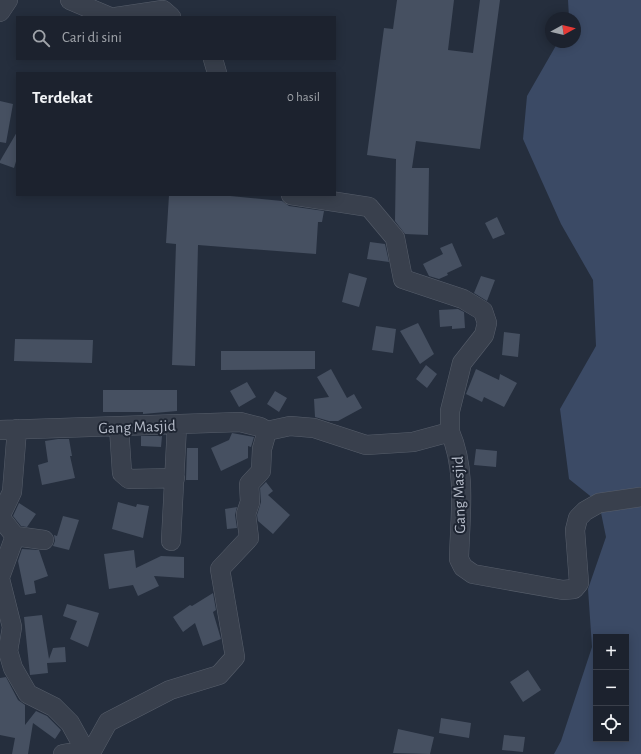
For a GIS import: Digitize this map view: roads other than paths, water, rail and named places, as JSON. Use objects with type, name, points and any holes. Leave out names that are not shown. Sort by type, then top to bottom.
[{"type":"street","points":[[0,12],[8,0]]},
{"type":"street","points":[[70,0],[108,16]]},
{"type":"street","points":[[123,16],[163,10],[170,16]]},
{"type":"street","points":[[214,60],[217,72]]},
{"type":"street","points":[[298,196],[369,207],[395,238],[403,279],[463,299],[483,311],[487,324],[484,335],[462,363],[450,411],[450,432]]},
{"type":"street","name":"Gang Masjid","points":[[9,430],[240,422],[260,427],[267,431],[290,426],[314,428],[366,445],[413,442],[450,432],[456,446],[460,466],[459,559],[463,567],[472,574],[563,590],[574,589],[579,582],[575,530],[578,518],[585,511],[599,503],[641,497]]},
{"type":"street","points":[[171,541],[177,425]]},
{"type":"street","points":[[119,427],[122,473],[129,479],[175,478]]},
{"type":"street","points":[[9,430],[12,492],[0,517],[14,536],[44,540]]},
{"type":"street","points":[[63,754],[93,749],[108,722],[170,690],[219,675],[234,658],[220,569],[249,538],[246,514],[250,502],[249,484],[261,471],[262,449],[267,431]]},
{"type":"street","points":[[14,536],[0,578],[12,626],[8,652],[13,668],[28,694],[54,706],[70,723],[85,750]]},
{"type":"water","points":[[568,0],[641,0],[641,754],[554,754],[561,741],[592,647],[588,589],[606,537],[599,503],[569,479],[560,409],[596,346],[593,280],[561,224],[523,139],[527,96],[555,48],[581,48],[581,12],[569,12]]}]
